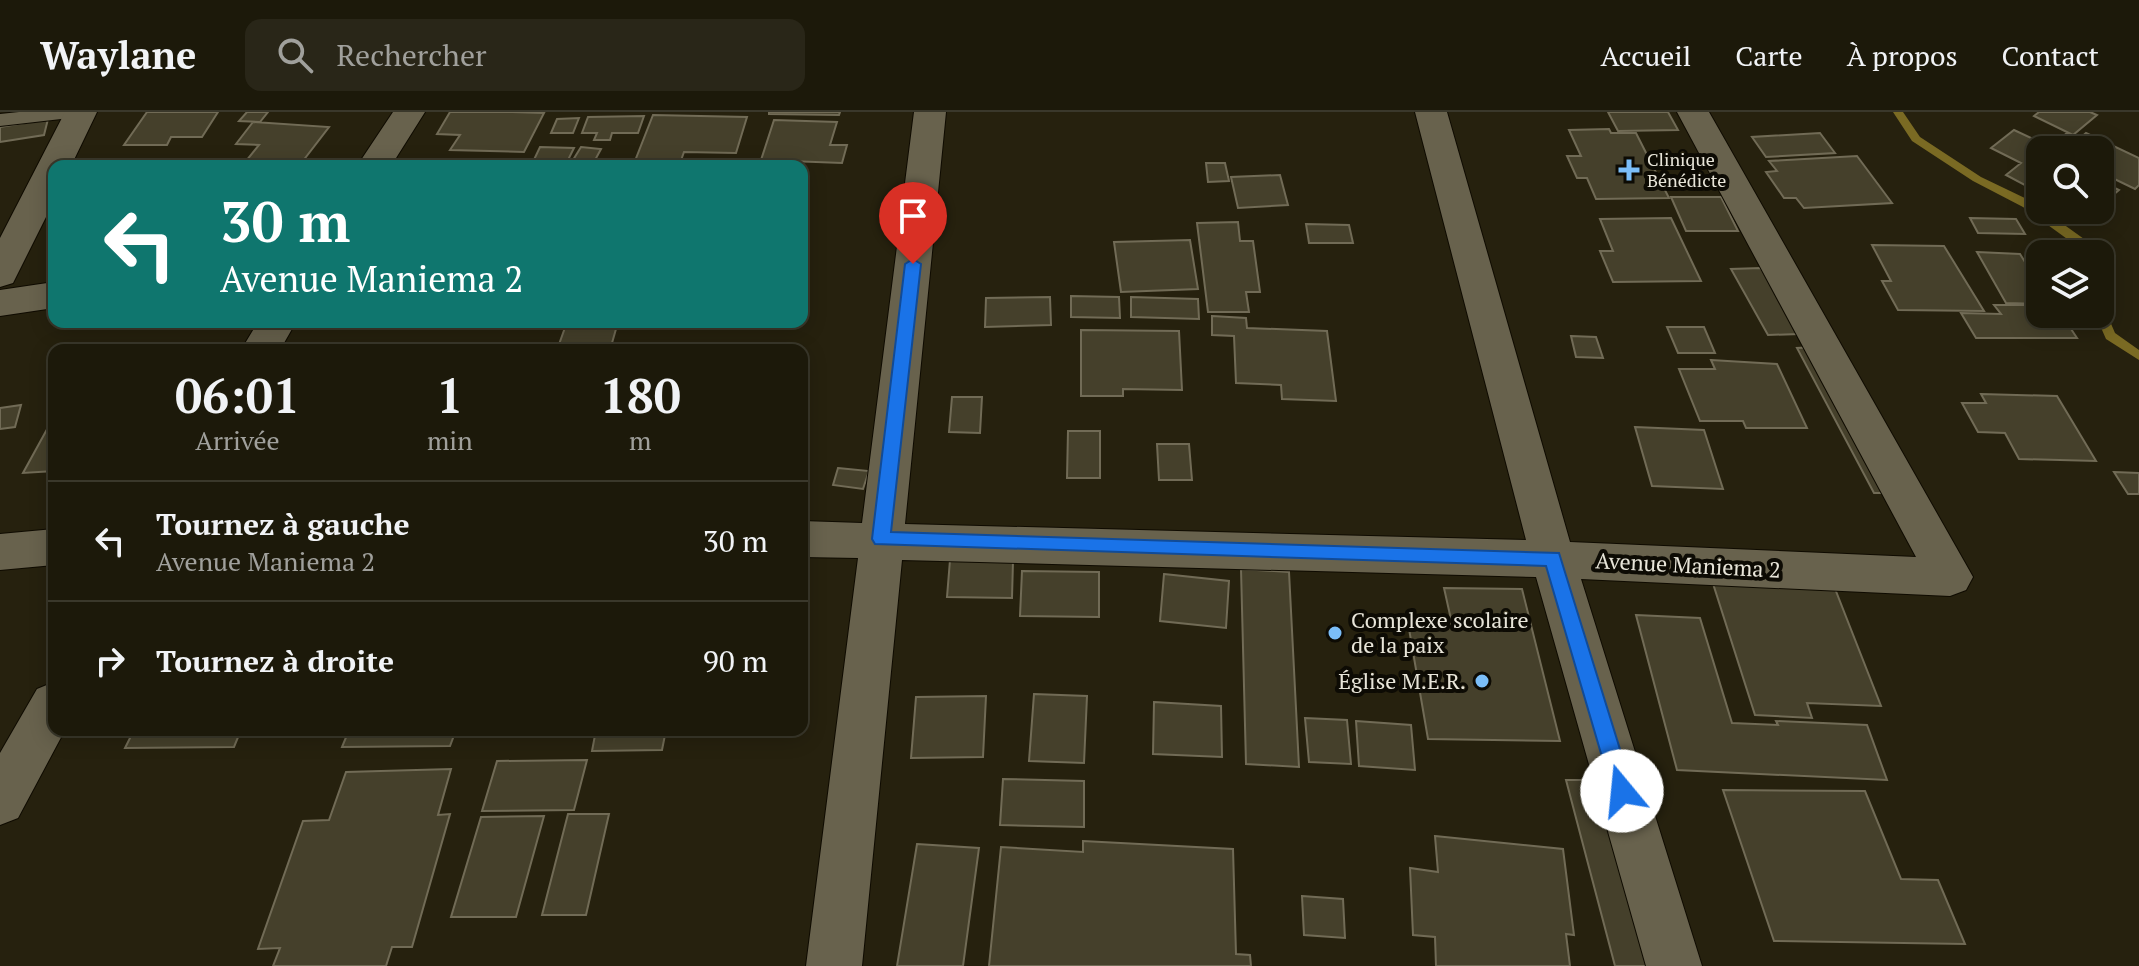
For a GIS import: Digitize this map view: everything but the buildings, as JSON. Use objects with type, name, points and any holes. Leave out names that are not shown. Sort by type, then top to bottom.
[{"type":"street","points":[[57,160],[81,112]]},
{"type":"street","points":[[378,160],[409,112]]},
{"type":"street","points":[[834,966],[930,112]]},
{"type":"street","points":[[1431,112],[1553,559],[1674,966]]},
{"type":"street","name":"Avenue Maniema 2","points":[[808,539],[1553,559],[1950,577],[1693,112]]},
{"type":"street","points":[[0,274],[48,178]]},
{"type":"street","points":[[0,303],[48,296]]},
{"type":"street","points":[[0,552],[48,548]]},
{"type":"street","points":[[0,801],[48,715]]},
{"type":"lane","points":[[0,120],[70,112]]},
{"type":"waterway","points":[[1898,112],[1916,139],[1977,179],[2027,204],[2077,240]]},
{"type":"waterway","points":[[2107,328],[2110,336],[2139,356]]},
{"type":"place","name":"Clinique Bénédicte","points":[[1629,170]]},
{"type":"place","name":"Complexe scolaire de la paix","points":[[1335,633]]},
{"type":"place","name":"Église M.E.R.","points":[[1482,681]]},
{"type":"route","points":[[913,264],[882,539],[1553,559],[1622,791]]}]
